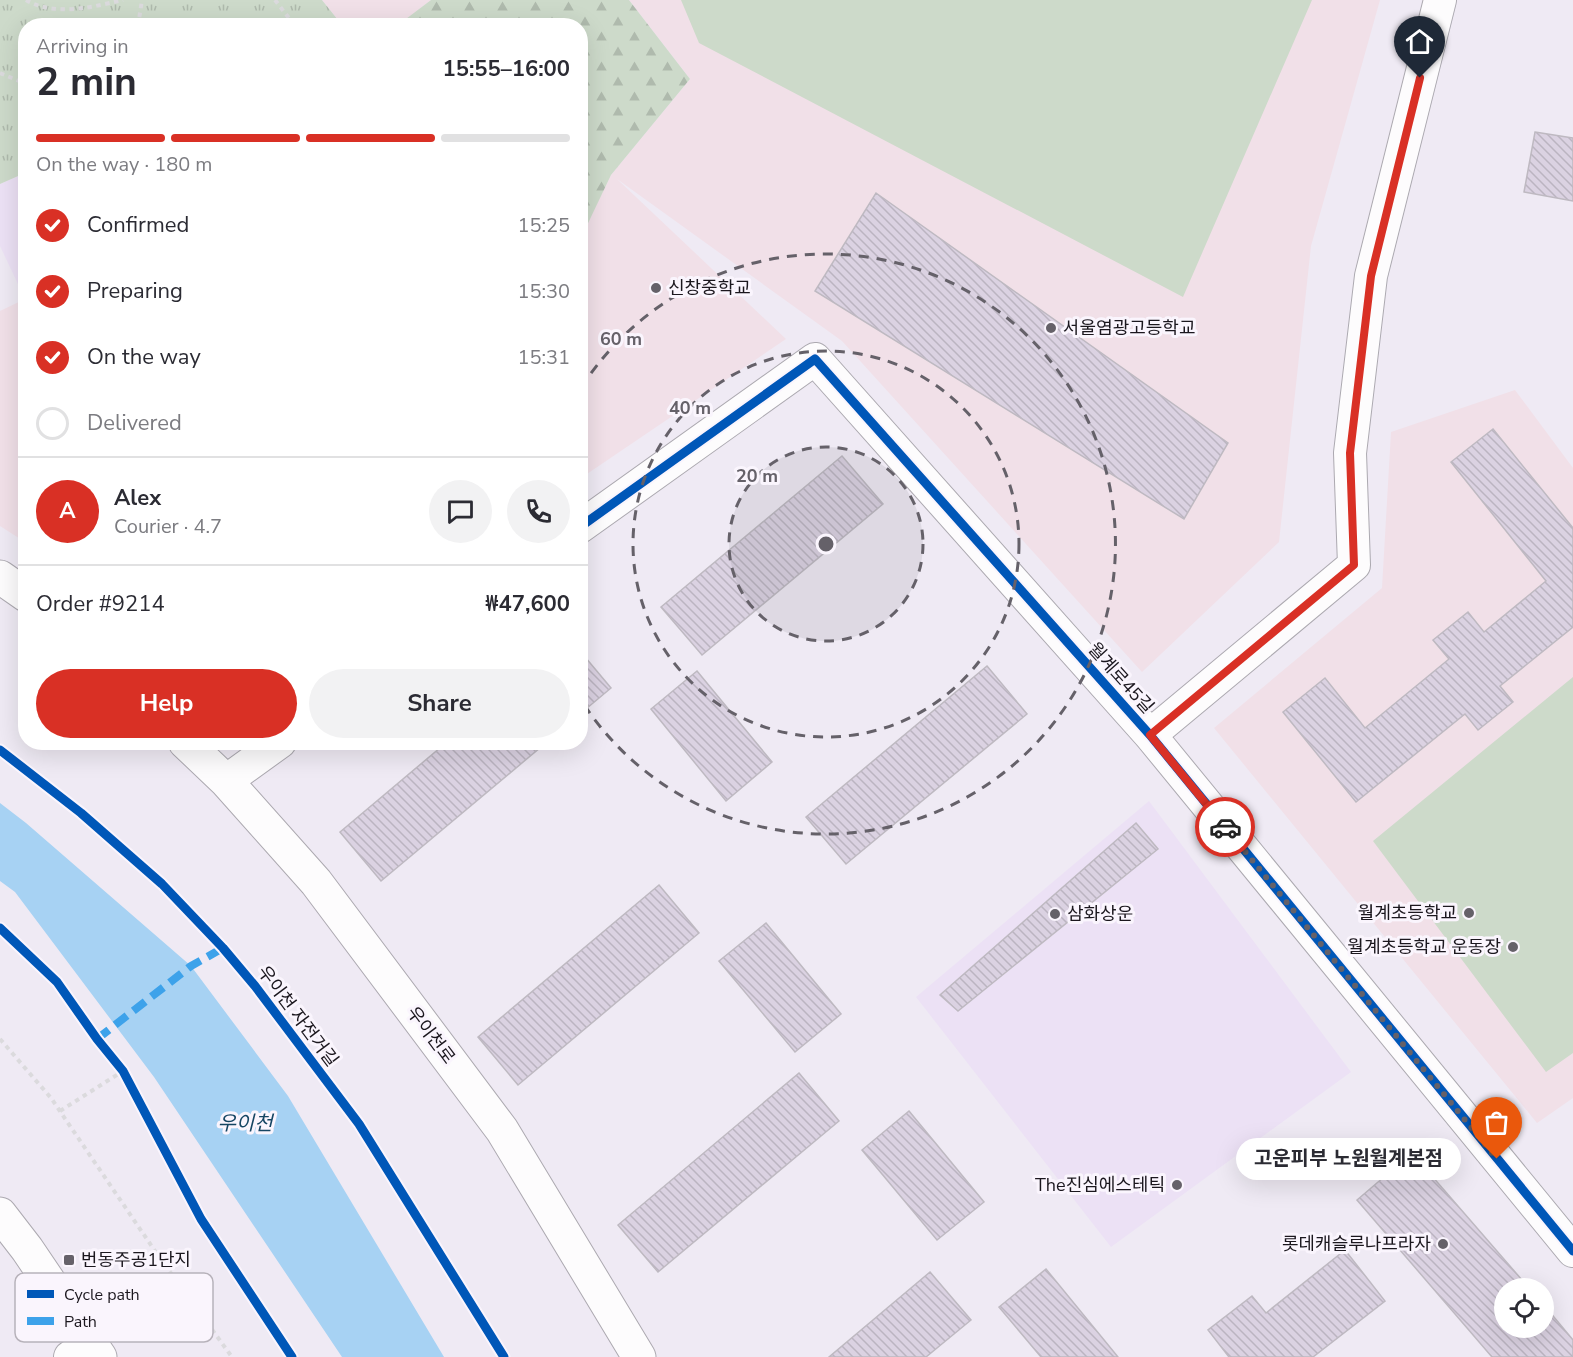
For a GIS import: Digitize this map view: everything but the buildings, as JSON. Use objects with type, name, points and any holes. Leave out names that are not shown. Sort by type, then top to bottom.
[{"type":"street","points":[[1150,735],[1354,565],[1350,453],[1371,276],[1440,0]]},
{"type":"street","name":"월계로45길","points":[[588,521],[815,359],[1150,735],[1573,1251]]},
{"type":"street","points":[[0,577],[18,589]]},
{"type":"street","name":"우이천로","points":[[193,750],[225,781],[316,882],[502,1130],[639,1357]]},
{"type":"street","points":[[225,781],[269,750]]},
{"type":"street","points":[[0,1214],[27,1249],[41,1273]]},
{"type":"path","points":[[26,0],[33,4],[63,10],[123,0]]},
{"type":"path","points":[[139,18],[142,0]]},
{"type":"path","points":[[275,0],[289,18]]},
{"type":"path","points":[[0,73],[18,81]]},
{"type":"path","points":[[0,1039],[51,1098],[171,1273]]},
{"type":"path","points":[[60,1111],[119,1067],[128,1081]]},
{"type":"path","points":[[213,1331],[232,1357]]},
{"type":"shaded area","points":[[322,0],[431,0],[408,18],[336,18]]},
{"type":"shaded area","points":[[629,0],[1380,0],[1311,246],[1279,542],[1142,672],[842,341],[617,179],[786,339],[588,473],[588,222],[611,175],[690,79]]},
{"type":"shaded area","points":[[18,176],[18,284],[0,246],[0,184]]},
{"type":"shaded area","points":[[18,302],[18,538],[0,526],[0,311]]},
{"type":"shaded area","name":"월계초등학교","points":[[1515,390],[1573,468],[1573,1098],[1537,1123],[1214,728],[1382,588],[1391,432]]},
{"type":"shaded area","points":[[1149,801],[1351,1072],[1111,1247],[916,997]]},
{"type":"green space","points":[[0,0],[322,0],[336,18],[18,18],[18,176],[0,184]]},
{"type":"green space","points":[[431,0],[629,0],[690,79],[611,175],[588,223],[588,18],[407,18]]},
{"type":"green space","points":[[681,0],[1312,0],[1183,297],[699,43]]},
{"type":"green space","name":"월계초등학교 운동장","points":[[1573,677],[1573,1053],[1546,1072],[1373,841]]},
{"type":"water","name":"우이천","points":[[0,803],[191,966],[288,1096],[444,1357],[342,1357],[154,1077],[15,892],[0,881]]},
{"type":"marked path","points":[[97,1039],[191,966],[223,948]]},
{"type":"cycle path","points":[[588,521],[815,359],[1150,735],[1573,1251]]},
{"type":"cycle path","name":"우이천 자전거길","points":[[0,750],[81,813],[162,884],[223,948],[255,986],[359,1124],[504,1357]]},
{"type":"cycle path","points":[[0,928],[57,982],[97,1039],[123,1071],[201,1219],[292,1357]]},
{"type":"way so far","points":[[1225,827],[1497,1159]]},
{"type":"place","name":"신창중학교","points":[[656,288]]},
{"type":"place","name":"서울염광고등학교","points":[[1051,328]]},
{"type":"place","name":"월계초등학교","points":[[1469,913]]},
{"type":"place","name":"삼화상운","points":[[1055,914]]},
{"type":"place","name":"월계초등학교 운동장","points":[[1513,947]]},
{"type":"place","name":"고운피부 노원월계본점","points":[[1497,1159]]},
{"type":"place","name":"The진심에스테틱","points":[[1177,1185]]},
{"type":"place","name":"롯데캐슬루나프라자","points":[[1443,1244]]},
{"type":"place","name":"번동주공1단지","points":[[69,1260]]},
{"type":"route","points":[[1225,827],[1150,735],[1354,565],[1350,453],[1371,276],[1420,78]]}]
